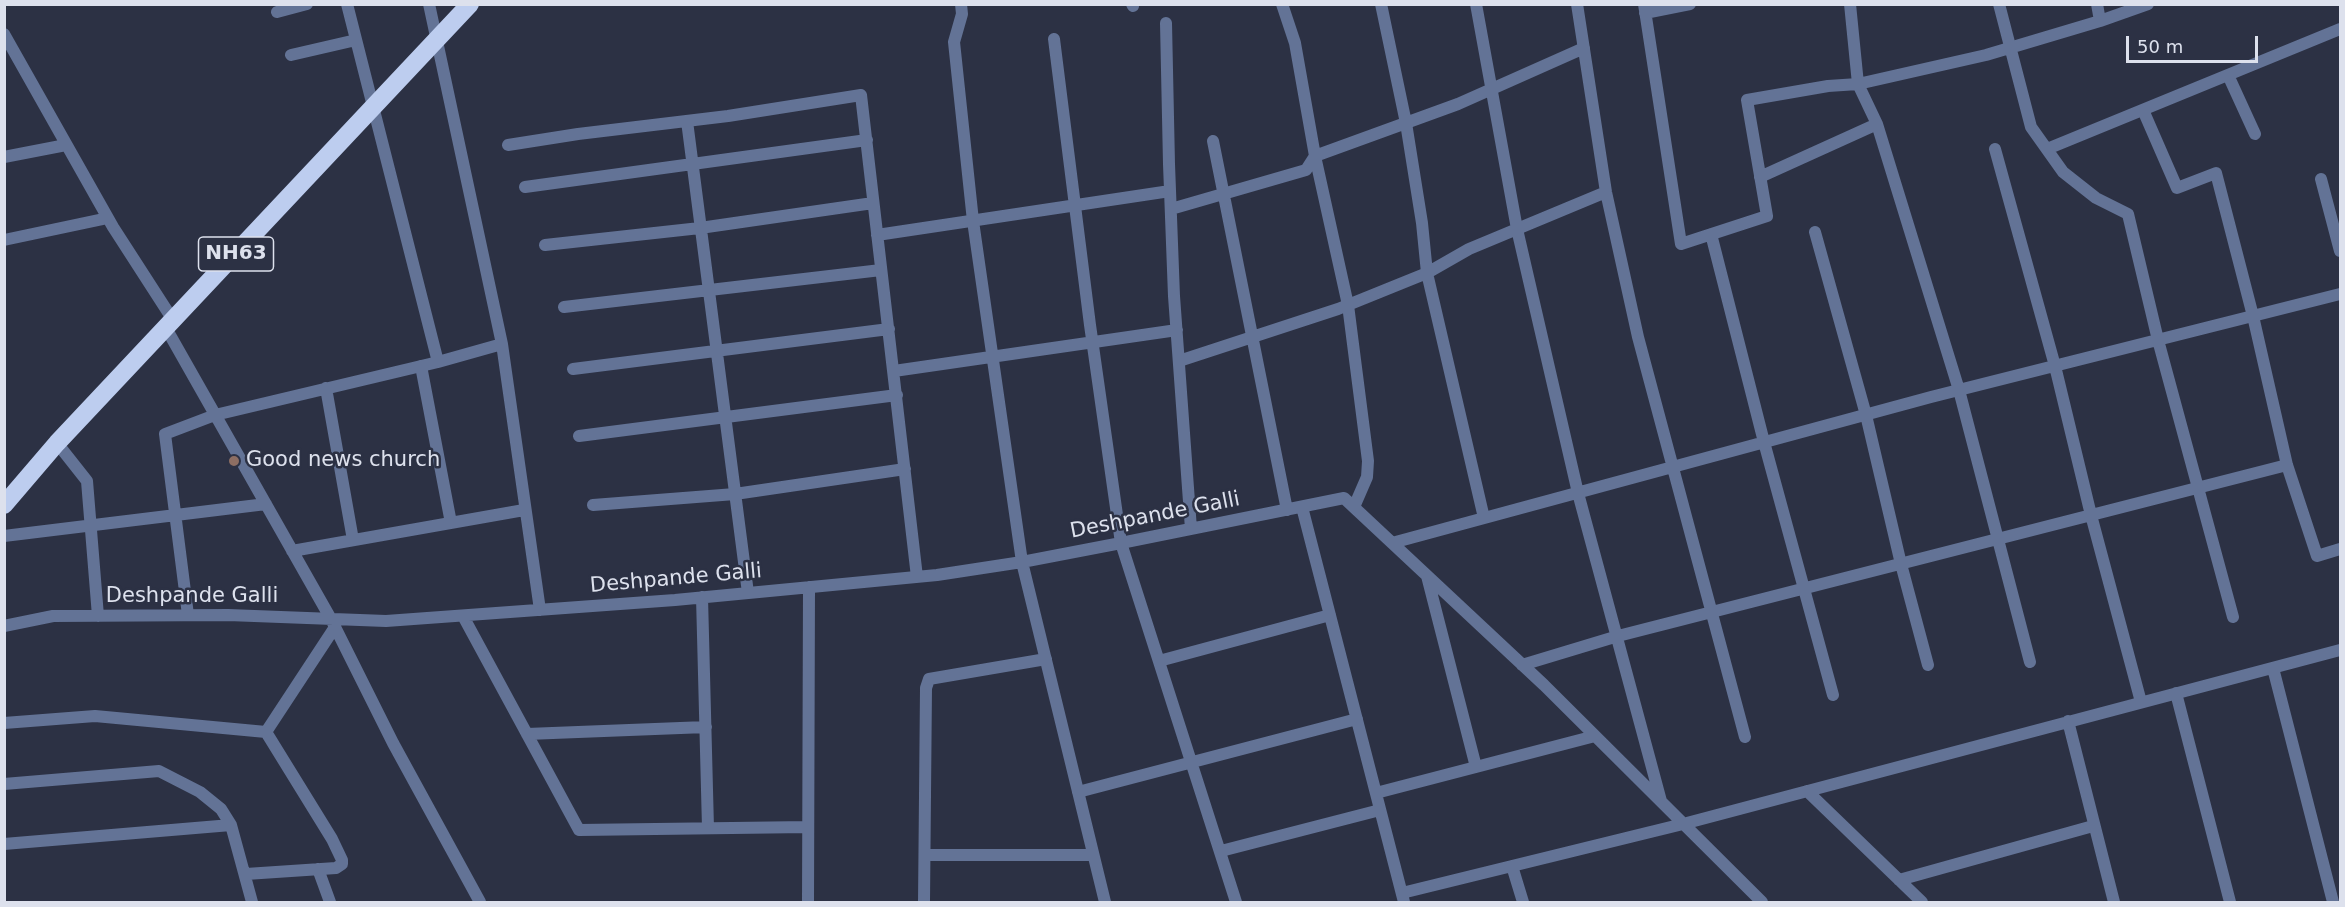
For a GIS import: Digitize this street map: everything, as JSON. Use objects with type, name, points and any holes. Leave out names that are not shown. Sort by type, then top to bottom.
[{"type":"highway","name":"NH63","points":[[6,500],[470,4]]},
{"type":"street","points":[[277,12],[307,4]]},
{"type":"street","points":[[347,4],[438,362]]},
{"type":"street","points":[[429,4],[502,344],[540,610]]},
{"type":"street","points":[[961,4],[962,14],[954,42],[973,221],[1022,562],[1105,903]]},
{"type":"street","points":[[1282,4],[1295,43],[1315,156],[1348,305],[1368,461],[1367,477],[1354,507],[1595,736],[1757,902]]},
{"type":"street","points":[[1381,4],[1406,123],[1422,223],[1427,273],[1484,518]]},
{"type":"street","points":[[1476,4],[1517,229],[1578,493],[1661,802]]},
{"type":"street","points":[[1577,4],[1606,192],[1638,337],[1745,737]]},
{"type":"street","points":[[1690,4],[1644,8],[1681,244],[1767,216],[1747,100],[1828,86],[1858,84],[2009,48],[2148,4]]},
{"type":"street","points":[[1850,4],[1858,84],[1877,124],[1959,390],[2030,662]]},
{"type":"street","points":[[1999,4],[2031,127],[2063,172],[2096,198],[2128,214],[2158,340],[2233,617]]},
{"type":"street","points":[[2097,4],[2100,21]]},
{"type":"street","points":[[1166,23],[1170,191],[1191,529]]},
{"type":"street","points":[[2047,149],[2340,29]]},
{"type":"street","points":[[4,34],[170,324],[216,415],[333,623],[475,901]]},
{"type":"street","points":[[1054,39],[1092,343],[1121,543],[1236,903]]},
{"type":"street","points":[[291,55],[356,40]]},
{"type":"street","points":[[1171,209],[1306,170],[1315,156],[1491,89],[1584,48]]},
{"type":"street","points":[[2228,75],[2255,134]]},
{"type":"street","points":[[508,145],[861,95],[917,577]]},
{"type":"street","points":[[2143,110],[2177,188],[2216,173],[2253,316],[2287,465],[2316,556],[2340,549]]},
{"type":"street","points":[[687,121],[748,593]]},
{"type":"street","points":[[1760,177],[1877,124]]},
{"type":"street","points":[[525,187],[867,140]]},
{"type":"street","points":[[1213,141],[1287,510]]},
{"type":"street","points":[[4,157],[66,145]]},
{"type":"street","points":[[1995,149],[2055,366],[2091,516],[2141,702]]},
{"type":"street","points":[[2322,179],[2340,251]]},
{"type":"street","points":[[877,235],[1170,191]]},
{"type":"street","points":[[1179,361],[1348,305],[1427,273],[1469,249],[1606,192]]},
{"type":"street","points":[[545,244],[700,228],[873,203]]},
{"type":"street","points":[[4,240],[108,218]]},
{"type":"street","points":[[1815,232],[1866,415],[1901,564],[1928,664]]},
{"type":"street","points":[[1711,234],[1764,442],[1806,589],[1833,695]]},
{"type":"street","points":[[564,307],[709,292],[881,270]]},
{"type":"street","points":[[1392,543],[1959,390],[2340,294]]},
{"type":"street","points":[[573,369],[888,329]]},
{"type":"street","points":[[894,371],[1177,330]]},
{"type":"street","points":[[188,615],[165,434],[216,415],[438,362],[502,344]]},
{"type":"street","points":[[421,366],[451,523]]},
{"type":"street","points":[[326,388],[353,540]]},
{"type":"street","points":[[579,436],[897,395]]},
{"type":"street","points":[[57,443],[87,481],[98,616]]},
{"type":"street","points":[[1522,665],[1618,636],[2287,465]]},
{"type":"street","points":[[593,505],[735,494],[905,469]]},
{"type":"street","name":"Deshpande Galli","points":[[4,626],[53,616],[188,615],[333,623],[386,621],[748,593],[917,577],[1022,562],[1344,498],[1354,507]]},
{"type":"street","points":[[4,536],[266,504]]},
{"type":"street","points":[[1302,507],[1403,898],[1512,866],[1683,824],[2340,650]]},
{"type":"street","points":[[292,551],[524,510]]},
{"type":"street","points":[[1427,576],[1476,767]]},
{"type":"street","points":[[808,903],[809,587]]},
{"type":"street","points":[[702,597],[708,828]]},
{"type":"street","points":[[1159,661],[1330,615]]},
{"type":"street","points":[[463,616],[579,830],[808,827]]},
{"type":"street","points":[[266,732],[333,623]]},
{"type":"street","points":[[924,903],[926,688],[928,679],[1046,659]]},
{"type":"street","points":[[2273,668],[2332,903]]},
{"type":"street","points":[[2176,693],[2230,903]]},
{"type":"street","points":[[4,723],[95,716],[266,732]]},
{"type":"street","points":[[1078,792],[1357,719]]},
{"type":"street","points":[[2068,722],[2114,903]]},
{"type":"street","points":[[527,734],[706,727]]},
{"type":"street","points":[[246,874],[340,867],[342,860],[266,732]]},
{"type":"street","points":[[1376,793],[1595,736]]},
{"type":"street","points":[[4,784],[159,771],[200,792],[221,809],[231,825],[252,903]]},
{"type":"street","points":[[1808,791],[1922,903]]},
{"type":"street","points":[[1221,851],[1380,810]]},
{"type":"street","points":[[4,844],[231,825]]},
{"type":"street","points":[[1899,880],[2093,826]]},
{"type":"street","points":[[925,855],[1093,855]]},
{"type":"street","points":[[1512,866],[1523,903]]},
{"type":"street","points":[[318,869],[330,903]]},
{"type":"place","name":"Good news church","points":[[234,461]]}]
